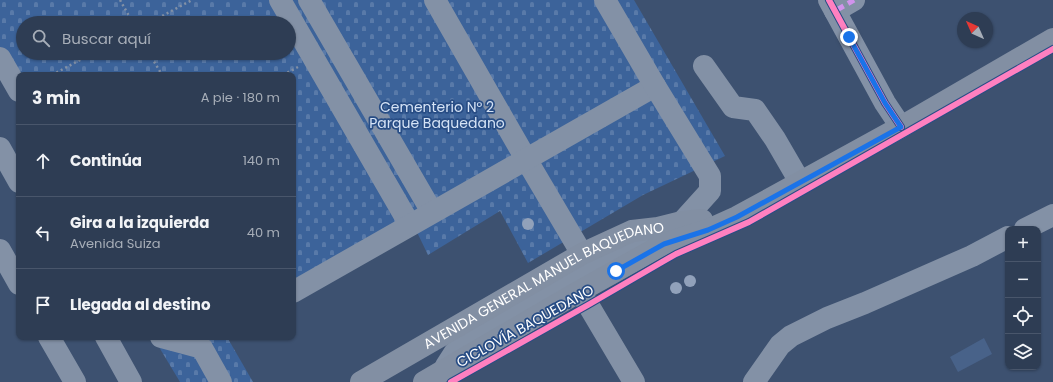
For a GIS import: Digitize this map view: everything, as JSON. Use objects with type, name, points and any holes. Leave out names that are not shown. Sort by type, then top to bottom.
[{"type":"main road","name":"AVENIDA GENERAL MANUEL BAQUEDANO","points":[[424,382],[442,377],[580,291],[664,244],[708,230],[737,217],[901,127],[1053,39]]},
{"type":"main road","name":"AVENIDA GENERAL MANUEL BAQUEDANO","points":[[361,382],[582,254],[632,231],[658,228],[682,222],[737,217]]},
{"type":"street","points":[[280,0],[289,16]]},
{"type":"street","points":[[309,0],[432,212]]},
{"type":"street","points":[[435,0],[582,254]]},
{"type":"street","points":[[442,377],[455,352],[477,337],[624,252],[682,222],[710,191],[710,176],[605,0]]},
{"type":"street","points":[[854,0],[832,5],[885,103],[901,127]]},
{"type":"street","points":[[296,28],[410,225]]},
{"type":"street","points":[[0,58],[16,86]]},
{"type":"street","points":[[704,66],[733,106],[755,110],[800,182]]},
{"type":"street","points":[[296,290],[655,86]]},
{"type":"street","points":[[0,148],[16,177]]},
{"type":"street","points":[[1031,226],[1053,215]]},
{"type":"street","points":[[754,382],[780,345],[791,336],[827,318],[972,256],[1005,239]]},
{"type":"street","points":[[0,250],[16,279]]},
{"type":"street","points":[[580,291],[634,382]]},
{"type":"street","points":[[51,340],[75,382]]},
{"type":"street","points":[[108,340],[131,382]]},
{"type":"street","points":[[196,340],[207,341],[221,382]]},
{"type":"path","points":[[120,0],[129,16]]},
{"type":"path","points":[[162,16],[192,0]]},
{"type":"path","points":[[58,72],[80,60]]},
{"type":"path","points":[[154,60],[160,72]]},
{"type":"green space","name":"Cementerio N° 2 Parque Baquedano","points":[[0,0],[634,0],[725,156],[643,195],[528,263],[500,211],[428,255],[415,228],[296,297],[296,72],[16,72],[16,102],[0,74]]},
{"type":"green space","points":[[155,340],[229,340],[253,382],[180,382]]},
{"type":"shaded area","points":[[984,338],[992,354],[958,372],[950,357]]},
{"type":"marked path","points":[[835,11],[854,0]]},
{"type":"cycle path","points":[[829,0],[885,103],[901,127]]},
{"type":"cycle path","name":"CICLOVÍA BAQUEDANO","points":[[451,382],[676,254],[749,222],[1053,49]]},
{"type":"route","points":[[616,271],[664,244],[708,230],[737,217],[901,127],[885,103],[849,37]]}]
